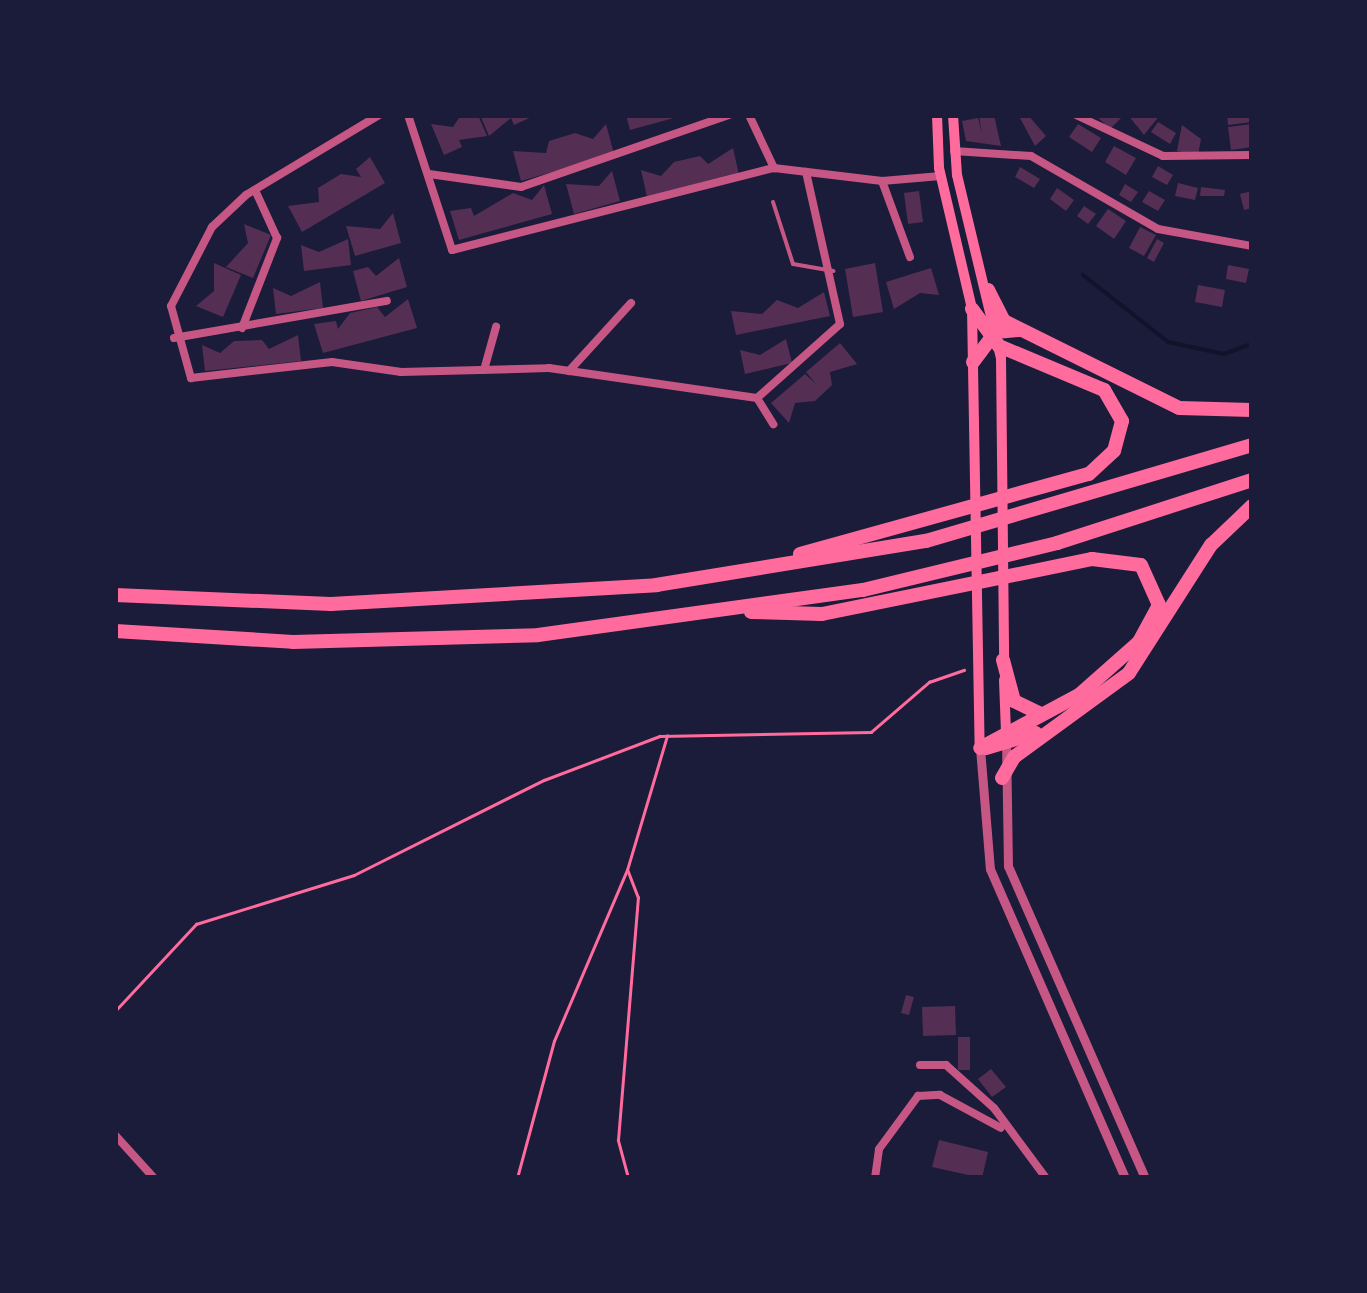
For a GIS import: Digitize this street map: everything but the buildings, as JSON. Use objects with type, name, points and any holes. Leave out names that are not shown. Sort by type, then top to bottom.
[{"type":"highway","points":[[988,290],[1019,330],[1180,408],[1252,410]]},
{"type":"highway","points":[[708,577],[1026,493],[1104,463],[1122,421],[1104,390],[996,344],[972,308]]},
{"type":"highway","points":[[974,362],[1019,330]]},
{"type":"highway","points":[[115,596],[331,604],[708,577],[926,541],[1252,445]]},
{"type":"highway","points":[[115,632],[293,642],[538,635],[863,590],[1058,543],[1252,480]]},
{"type":"highway","points":[[1002,778],[1054,725],[1129,673],[1228,522],[1252,506]]},
{"type":"highway","points":[[710,611],[822,614],[1092,559],[1140,565],[1158,589],[1152,623],[1122,662],[1006,739]]},
{"type":"highway","points":[[1004,660],[1014,700],[1042,714]]},
{"type":"highway","points":[[980,748],[1054,725]]},
{"type":"main road","points":[[938,115],[941,176],[972,308],[980,748]]},
{"type":"main road","points":[[953,115],[954,152],[988,290],[996,344],[1006,739]]},
{"type":"street","points":[[379,115],[255,190],[186,264],[171,306],[174,338],[192,378],[332,362],[569,371],[756,398],[838,333],[834,270],[806,172]]},
{"type":"street","points":[[408,115],[452,250],[774,168],[882,180],[941,176]]},
{"type":"street","points":[[429,174],[521,186],[729,115]]},
{"type":"street","points":[[749,115],[774,168]]},
{"type":"street","points":[[1076,115],[1164,156],[1252,155]]},
{"type":"street","points":[[954,152],[1031,156],[1158,229],[1252,246]]},
{"type":"street","points":[[882,180],[910,257]]},
{"type":"street","points":[[242,328],[277,238],[255,190]]},
{"type":"street","points":[[174,338],[388,301]]},
{"type":"street","points":[[569,371],[631,303]]},
{"type":"street","points":[[484,370],[496,327]]},
{"type":"street","points":[[756,398],[773,424]]},
{"type":"street","points":[[1006,739],[1002,778],[1008,866],[1145,1178]]},
{"type":"street","points":[[980,748],[990,870],[1125,1178]]},
{"type":"street","points":[[920,1065],[946,1065],[994,1108],[1001,1128]]},
{"type":"street","points":[[875,1178],[878,1149],[918,1096],[940,1095],[1001,1128],[1046,1178]]},
{"type":"street","points":[[115,1135],[154,1178]]},
{"type":"lane","points":[[773,202],[792,264],[834,270]]},
{"type":"path","points":[[115,1012],[196,924],[278,906],[528,787],[668,736],[871,732],[928,682],[980,664]]},
{"type":"path","points":[[517,1178],[554,1041],[627,870],[668,736]]},
{"type":"path","points":[[627,870],[638,898],[618,1140],[628,1178]]},
{"type":"waterway","points":[[1083,275],[1168,342],[1224,354],[1252,344]]}]
